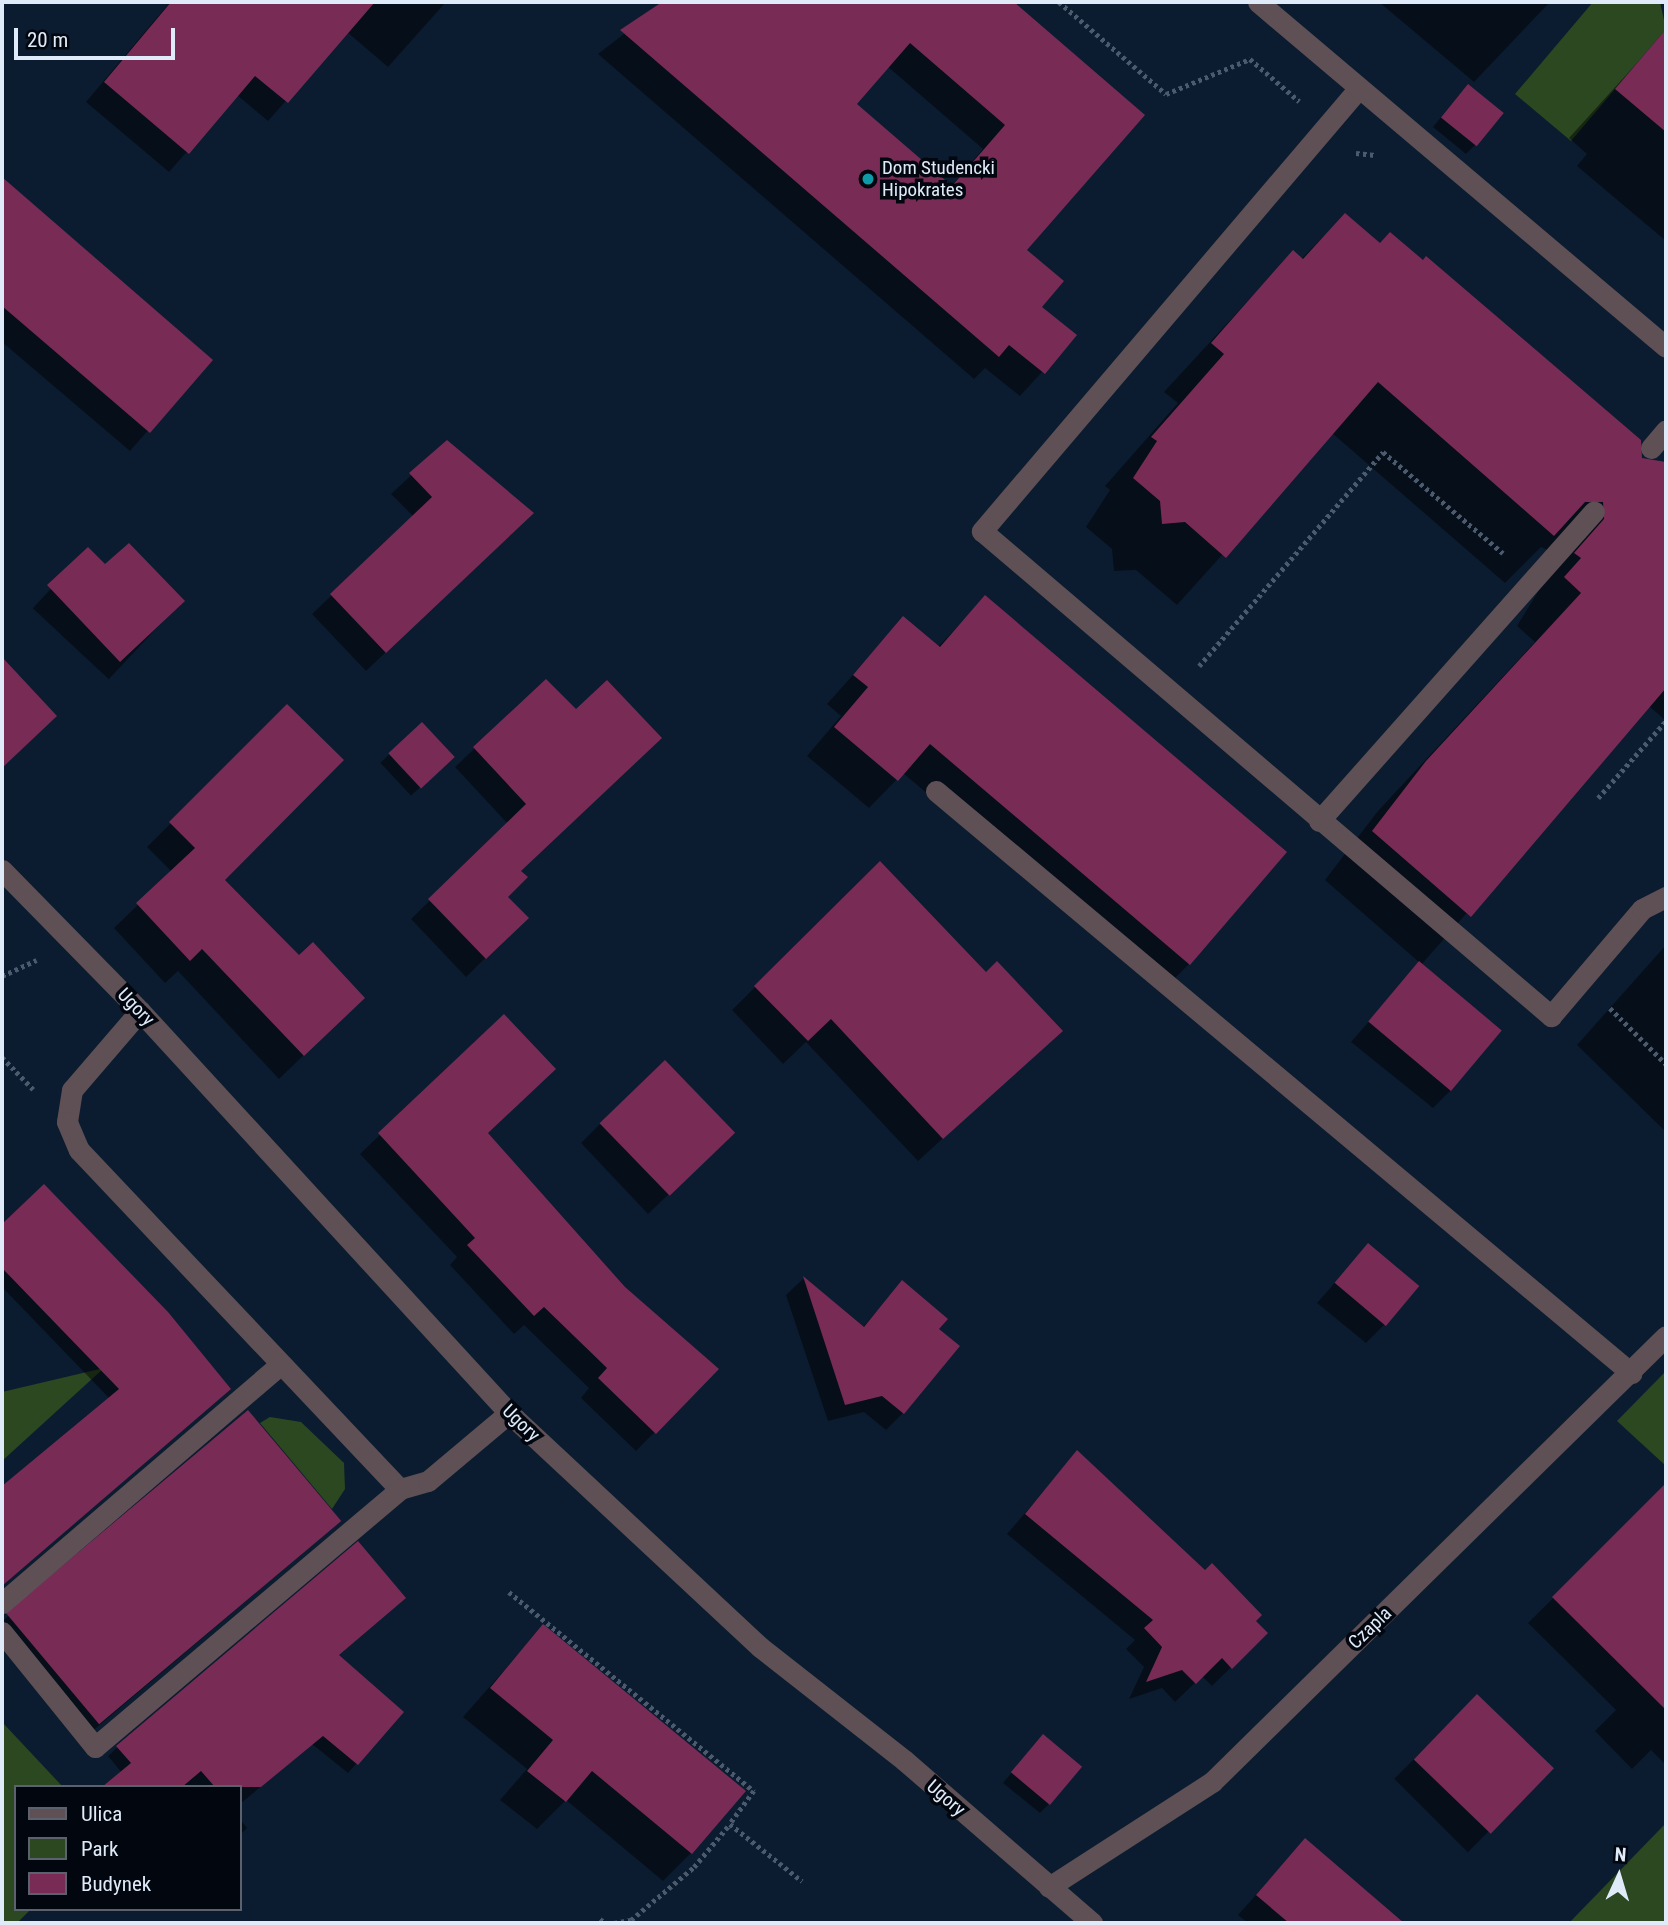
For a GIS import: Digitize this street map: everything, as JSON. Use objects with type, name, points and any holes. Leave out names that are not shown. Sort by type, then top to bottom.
[{"type":"street","points":[[1258,2],[1666,346]]},
{"type":"street","points":[[1359,88],[982,530],[1319,821],[1551,1016],[1642,909],[1666,897]]},
{"type":"street","points":[[1651,448],[1666,430]]},
{"type":"street","points":[[1319,821],[1594,511]]},
{"type":"street","points":[[936,791],[1631,1373]]},
{"type":"street","name":"Ugory","points":[[4,877],[140,1011],[509,1413],[760,1647],[904,1760],[1092,1923]]},
{"type":"street","points":[[140,1011],[72,1090],[66,1104],[71,1135],[400,1489]]},
{"type":"street","name":"Czapla","points":[[1049,1887],[1212,1782],[1666,1336]]},
{"type":"street","points":[[2,1603],[281,1364]]},
{"type":"street","points":[[2,1632],[95,1747],[400,1489],[428,1481],[509,1413]]},
{"type":"path","points":[[1059,2],[1167,94],[1250,59],[1329,123],[1386,158]]},
{"type":"path","points":[[1174,696],[1383,452],[1534,579]]},
{"type":"path","points":[[1598,798],[1666,721]]},
{"type":"path","points":[[1615,1013],[1666,1064]]},
{"type":"path","points":[[509,1592],[754,1791],[694,1867],[631,1920],[614,1923]]},
{"type":"path","points":[[730,1824],[802,1881]]},
{"type":"path","points":[[600,1919],[606,1923]]},
{"type":"green space","points":[[1593,2],[1660,2],[1666,29],[1571,141],[1515,94]]},
{"type":"green space","points":[[104,1368],[2,1461],[2,1392]]},
{"type":"green space","points":[[1666,1371],[1666,1466],[1617,1421]]},
{"type":"green space","points":[[270,1417],[301,1422],[344,1463],[345,1489],[332,1509],[260,1423]]},
{"type":"green space","points":[[2,1722],[61,1785],[14,1785],[14,1911],[29,1911],[17,1923],[2,1923]]},
{"type":"green space","points":[[1666,1823],[1666,1923],[1569,1923]]},
{"type":"building","points":[[171,2],[375,2],[288,103],[255,76],[189,154],[104,82]]},
{"type":"building","points":[[662,2],[1014,2],[1145,115],[1027,250],[1064,281],[1042,307],[1077,335],[1045,374],[1009,345],[999,357],[620,30]],"holes":[[[910,43],[1005,125],[952,186],[857,104]]]},
{"type":"building","points":[[1666,29],[1666,132],[1615,89]]},
{"type":"building","points":[[1468,84],[1504,113],[1477,146],[1441,117]]},
{"type":"building","points":[[2,177],[213,360],[150,433],[2,306]]},
{"type":"building","points":[[1345,213],[1380,243],[1390,232],[1423,260],[1426,256],[1641,440],[1642,458],[1666,462],[1666,688],[1471,917],[1372,831],[1426,761],[1581,593],[1564,577],[1581,558],[1574,553],[1604,519],[1603,502],[1585,502],[1554,536],[1378,382],[1226,558],[1185,522],[1162,524],[1160,501],[1133,478],[1157,441],[1151,437],[1224,354],[1211,343],[1293,250],[1303,259]]},
{"type":"building","points":[[447,440],[534,513],[386,653],[330,594],[432,497],[409,473]]},
{"type":"building","points":[[129,543],[185,601],[120,662],[47,585],[88,547],[105,564]]},
{"type":"building","points":[[985,595],[1287,852],[1190,965],[930,744],[898,781],[834,727],[868,687],[853,675],[903,616],[940,647]]},
{"type":"building","points":[[2,657],[57,716],[2,768]]},
{"type":"building","points":[[546,679],[576,709],[607,680],[662,738],[521,871],[528,877],[508,897],[529,918],[486,959],[428,899],[526,804],[473,747]]},
{"type":"building","points":[[287,704],[344,760],[225,880],[299,955],[313,942],[365,998],[304,1056],[202,949],[190,961],[136,903],[195,848],[169,822]]},
{"type":"building","points":[[422,722],[455,757],[421,788],[388,753]]},
{"type":"building","points":[[880,861],[986,972],[997,961],[1063,1031],[943,1139],[831,1019],[808,1041],[754,986]]},
{"type":"building","points":[[1419,961],[1502,1030],[1451,1091],[1368,1022]]},
{"type":"building","points":[[504,1014],[556,1069],[488,1133],[625,1287],[719,1369],[656,1434],[598,1378],[607,1368],[544,1307],[534,1316],[467,1245],[475,1238],[378,1133]]},
{"type":"building","points":[[665,1060],[735,1133],[670,1196],[600,1123]]},
{"type":"building","points":[[44,1184],[168,1312],[231,1389],[2,1586],[2,1486],[119,1389],[2,1268],[2,1224]]},
{"type":"building","points":[[1368,1243],[1419,1286],[1386,1326],[1335,1283]]},
{"type":"building","points":[[803,1276],[864,1327],[902,1280],[948,1319],[939,1329],[960,1346],[904,1414],[882,1396],[845,1405]]},
{"type":"building","points":[[248,1410],[341,1521],[99,1724],[6,1613]]},
{"type":"building","points":[[1077,1450],[1205,1570],[1212,1563],[1262,1615],[1256,1621],[1268,1633],[1232,1669],[1222,1658],[1196,1684],[1182,1670],[1146,1682],[1162,1647],[1144,1628],[1153,1620],[1025,1514]]},
{"type":"building","points":[[1666,1483],[1666,1710],[1552,1597]]},
{"type":"building","points":[[358,1541],[406,1598],[339,1655],[404,1712],[358,1765],[323,1736],[261,1787],[213,1785],[201,1771],[184,1785],[104,1785],[131,1763],[116,1746]]},
{"type":"building","points":[[543,1624],[746,1791],[692,1854],[592,1771],[566,1802],[527,1771],[553,1740],[490,1688]]},
{"type":"building","points":[[1477,1694],[1554,1768],[1491,1834],[1414,1759]]},
{"type":"building","points":[[1043,1734],[1082,1767],[1050,1805],[1011,1772]]},
{"type":"building","points":[[1305,1838],[1404,1923],[1289,1923],[1256,1895]]},
{"type":"place","name":"Dom Studencki Hipokrates","points":[[868,179]]}]
